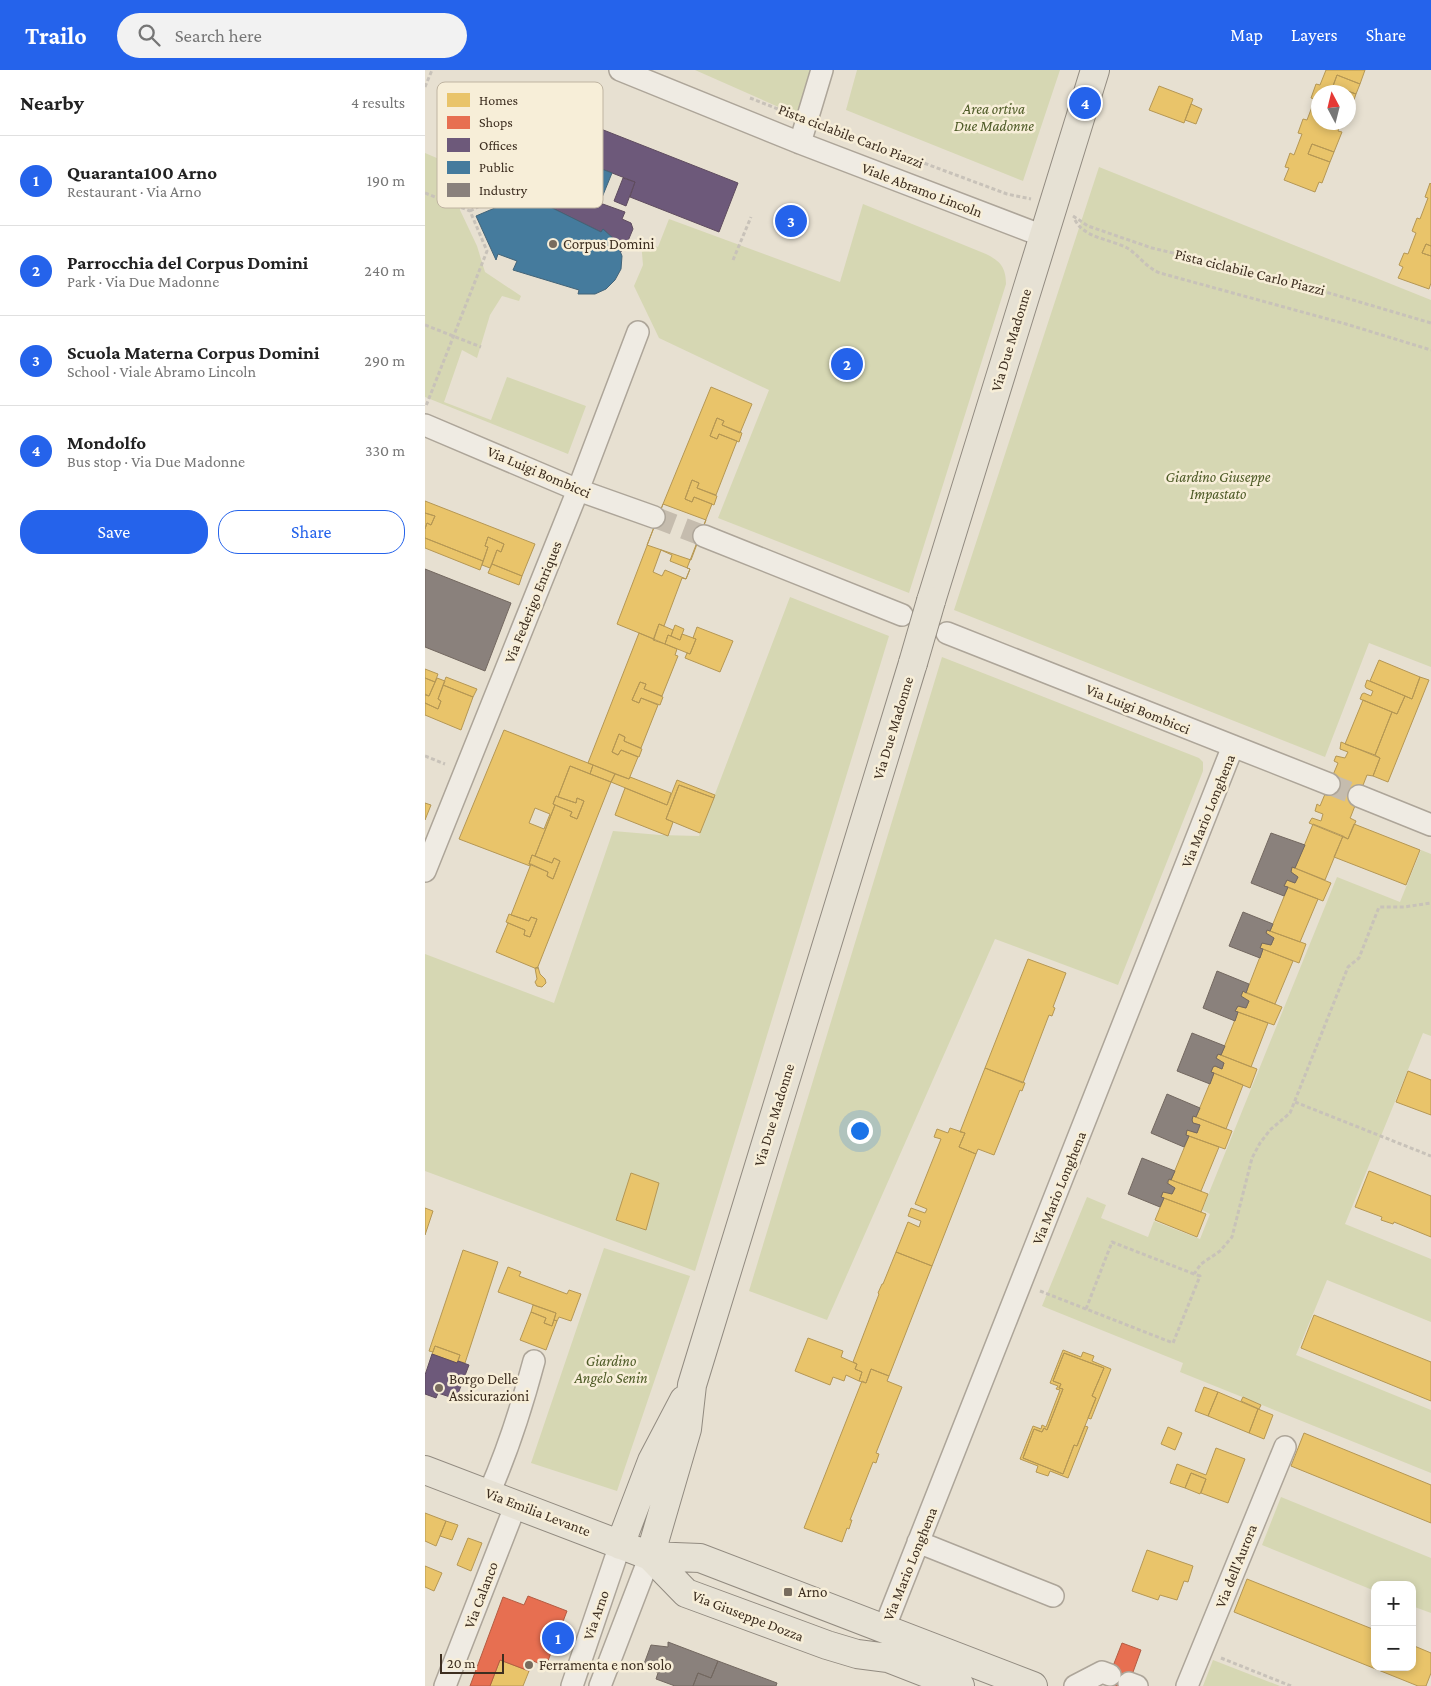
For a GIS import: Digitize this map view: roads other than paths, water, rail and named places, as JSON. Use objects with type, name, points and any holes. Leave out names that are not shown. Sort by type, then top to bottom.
[{"type":"main road","name":"Via Due Madonne","points":[[621,1545],[652,1460],[691,1385],[1095,70]]},
{"type":"main road","name":"Via Due Madonne","points":[[650,1556],[687,1430],[691,1385]]},
{"type":"main road","name":"Via Emilia Levante","points":[[425,1470],[650,1556]]},
{"type":"main road","name":"Via Giuseppe Dozza","points":[[650,1556],[700,1558],[1033,1686]]},
{"type":"main road","name":"Via Giuseppe Dozza","points":[[650,1556],[686,1593],[827,1645],[857,1654],[888,1658],[960,1686]]},
{"type":"main road","name":"Via Giuseppe Dozza","points":[[849,1616],[888,1658]]},
{"type":"street","name":"Viale Abramo Lincoln","points":[[620,70],[800,143],[1043,236]]},
{"type":"street","points":[[800,143],[822,70]]},
{"type":"street","name":"Via Federigo Enriques","points":[[425,872],[578,490],[639,332]]},
{"type":"street","name":"Via Luigi Bombicci","points":[[425,425],[578,490],[654,517]]},
{"type":"street","points":[[704,536],[902,615]]},
{"type":"street","name":"Via Luigi Bombicci","points":[[947,633],[1329,784]]},
{"type":"street","name":"Via Mario Longhena","points":[[884,1629],[1233,746]]},
{"type":"street","points":[[1359,796],[1431,825]]},
{"type":"street","points":[[489,1493],[507,1451],[534,1360]]},
{"type":"street","name":"Via dell'Aurora","points":[[1187,1686],[1285,1447]]},
{"type":"street","name":"Via Calanco","points":[[445,1686],[516,1504]]},
{"type":"street","points":[[918,1542],[1053,1596]]},
{"type":"street","name":"Via Arno","points":[[572,1686],[621,1545]]},
{"type":"street","name":"Via Arno","points":[[600,1686],[650,1556]]},
{"type":"street","points":[[1075,1686],[1102,1672],[1110,1675]]},
{"type":"tunnel","points":[[654,517],[704,536]]},
{"type":"tunnel","points":[[1329,784],[1359,796]]},
{"type":"place","name":"Mondolfo","points":[[1085,103]]},
{"type":"place","name":"Scuola Materna Corpus Domini","points":[[791,221]]},
{"type":"place","name":"Corpus Domini","points":[[553,244]]},
{"type":"place","name":"Parrocchia del Corpus Domini","points":[[847,364]]},
{"type":"place","name":"Borgo Delle Assicurazioni","points":[[439,1388]]},
{"type":"place","name":"Arno","points":[[788,1592]]},
{"type":"place","name":"Quaranta100 Arno","points":[[558,1638]]},
{"type":"place","name":"Ferramenta e non solo","points":[[529,1665]]},
{"type":"park label","name":"Area ortiva Due Madonne","points":[[994,118]]},
{"type":"park label","name":"Giardino Giuseppe Impastato","points":[[1218,486]]},
{"type":"park label","name":"Giardino Angelo Senin","points":[[611,1370]]}]
